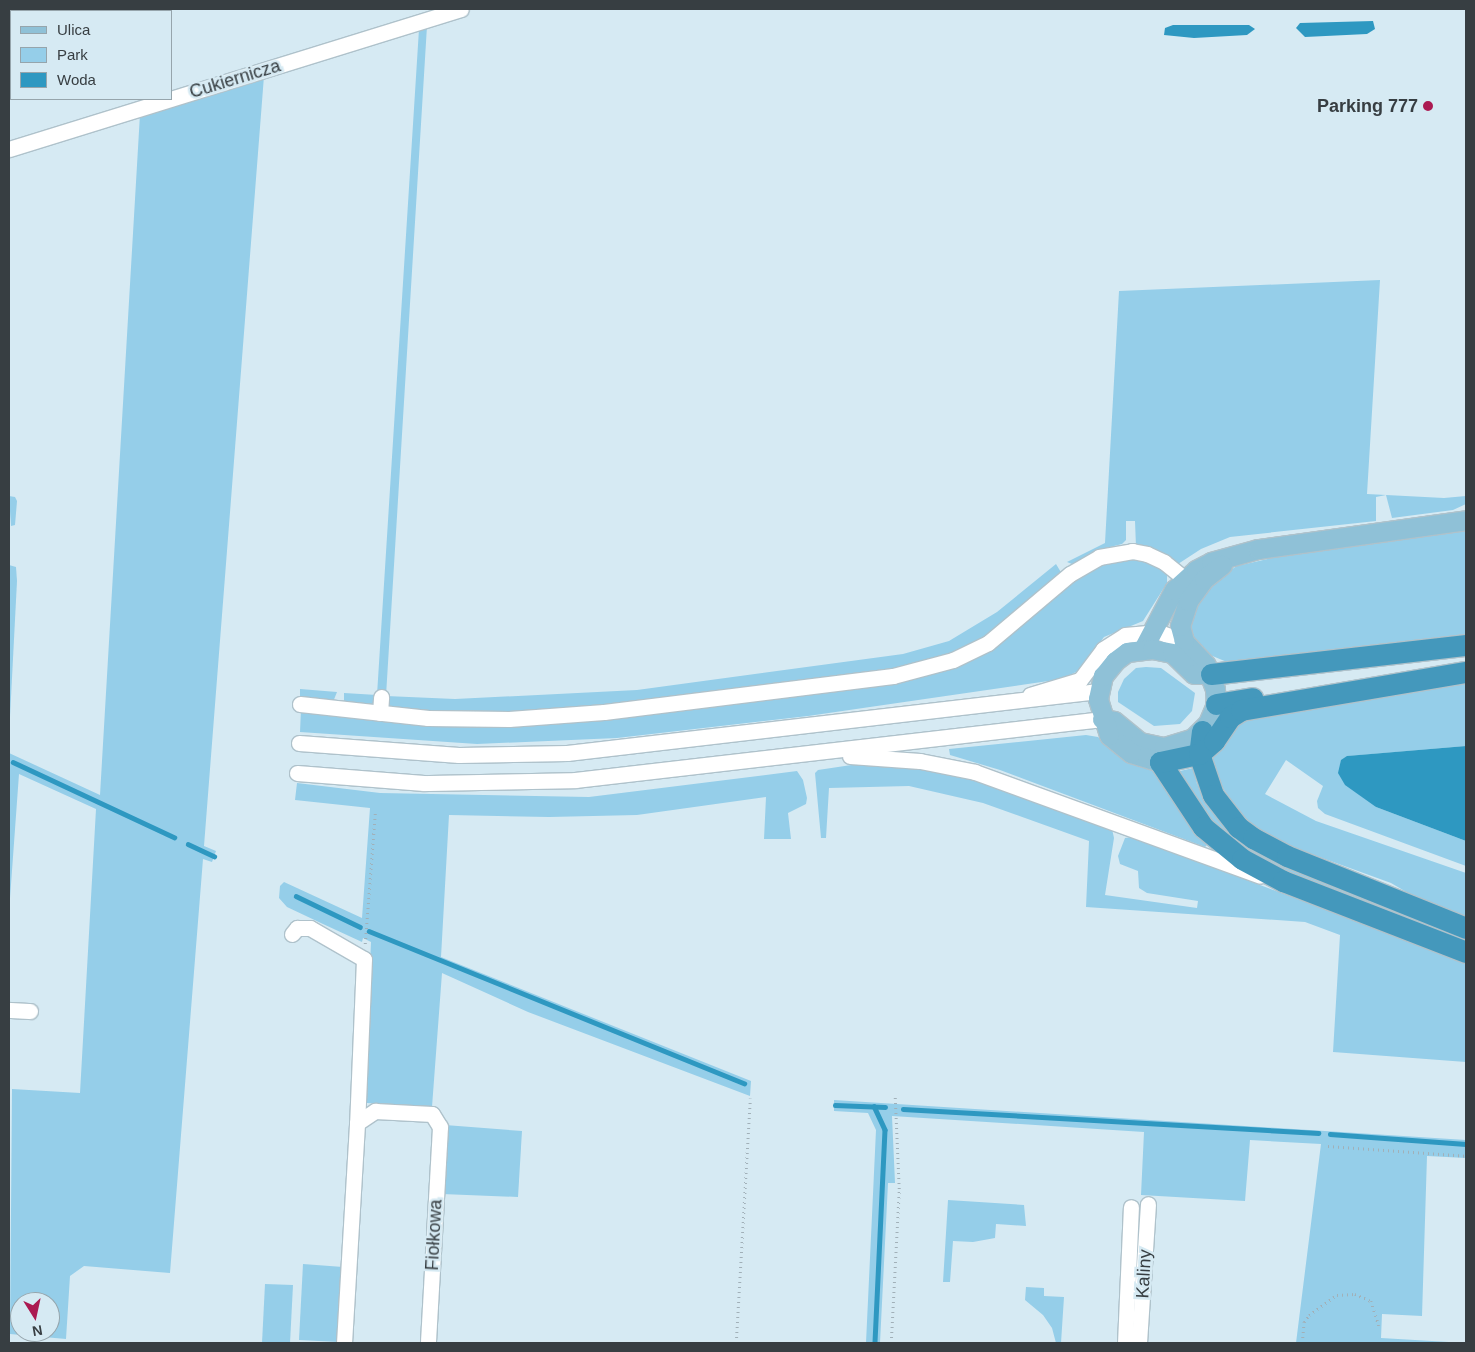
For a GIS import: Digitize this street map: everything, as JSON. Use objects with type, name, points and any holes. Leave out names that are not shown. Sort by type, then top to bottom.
[{"type":"highway","points":[[1210,674],[1466,645]]},
{"type":"highway","points":[[1466,672],[1422,678],[1383,688],[1241,710],[1230,716],[1214,741],[1199,754],[1160,762],[1211,835],[1236,855],[1283,881],[1466,952]]},
{"type":"highway","points":[[1216,704],[1391,677],[1422,678]]},
{"type":"highway","points":[[1202,731],[1199,754],[1214,795],[1238,826],[1253,838],[1287,856],[1466,928]]},
{"type":"main road","points":[[1143,649],[1171,595],[1185,579],[1204,565],[1236,555],[1297,543],[1466,520]]},
{"type":"main road","points":[[1102,719],[1114,720],[1140,742],[1156,746],[1183,743],[1202,731],[1216,704],[1210,674],[1202,658],[1184,641],[1180,626],[1188,601],[1204,579],[1236,555]]},
{"type":"main road","points":[[1160,762],[1141,758],[1121,747],[1109,735],[1102,719],[1098,691],[1103,676],[1115,661],[1128,652],[1143,649],[1166,651],[1178,657],[1194,674],[1210,674]]},
{"type":"street","name":"Cukiernicza","points":[[172,99],[462,9]]},
{"type":"street","name":"Cukiernicza","points":[[9,149],[168,100]]},
{"type":"street","points":[[300,704],[468,720],[553,717],[902,674],[954,660],[988,643],[1070,574],[1099,557],[1132,551],[1147,554],[1164,562],[1185,579]]},
{"type":"street","points":[[1015,701],[1042,690],[1074,684],[1117,638],[1151,632],[1184,641]]},
{"type":"street","points":[[299,743],[441,755],[567,753],[1098,691]]},
{"type":"street","points":[[380,713],[381,697]]},
{"type":"street","points":[[297,773],[424,784],[498,784],[625,776],[1102,719]]},
{"type":"street","points":[[806,754],[920,761],[975,772],[1226,865],[1283,881]]},
{"type":"street","points":[[292,934],[297,928],[310,928],[364,960],[357,1123],[344,1343]]},
{"type":"street","points":[[9,1010],[30,1011]]},
{"type":"street","name":"Fiołkowa","points":[[357,1123],[375,1111],[432,1114],[440,1127],[428,1343]]},
{"type":"street","name":"Kaliny","points":[[1140,1343],[1148,1204]]},
{"type":"street","name":"Kaliny","points":[[1124,1343],[1131,1207]]},
{"type":"path","points":[[364,960],[374,813]]},
{"type":"path","points":[[890,1343],[899,1189],[896,1097]]},
{"type":"path","points":[[736,1343],[750,1098]]},
{"type":"path","points":[[1328,1146],[1466,1156]]},
{"type":"path","points":[[1302,1343],[1304,1322],[1309,1315],[1336,1295],[1355,1294],[1372,1301],[1379,1326]]},
{"type":"green space","points":[[427,26],[386,696],[455,699],[637,690],[903,654],[949,641],[997,612],[1056,564],[1062,574],[974,646],[910,667],[587,709],[475,714],[389,710],[344,702],[344,693],[377,695],[419,29]]},
{"type":"green space","points":[[264,76],[204,846],[216,851],[212,862],[203,859],[170,1273],[84,1266],[70,1276],[66,1339],[60,1338],[60,1292],[10,1292],[12,1089],[80,1093],[96,809],[19,774],[9,912],[9,753],[100,795],[140,114]]},
{"type":"green space","points":[[1380,280],[1367,494],[1444,498],[1466,496],[1466,504],[1453,510],[1392,518],[1386,495],[1376,497],[1376,521],[1230,537],[1201,549],[1178,564],[1136,547],[1135,521],[1126,521],[1126,540],[1122,544],[1102,549],[1072,564],[1067,562],[1105,543],[1119,291]]},
{"type":"green space","points":[[9,496],[15,497],[17,501],[15,525],[11,526]]},
{"type":"green space","points":[[1466,529],[1466,634],[1227,662],[1210,655],[1194,638],[1190,628],[1189,620],[1200,595],[1218,578],[1237,566],[1294,553]]},
{"type":"green space","points":[[1127,557],[1152,561],[1167,573],[1167,583],[1143,621],[1104,637],[1078,671],[1062,679],[808,716],[617,738],[477,744],[300,732],[301,709],[456,724],[931,673],[1095,564]]},
{"type":"green space","points":[[9,565],[16,567],[17,581],[9,736]]},
{"type":"green space","points":[[1136,668],[1161,668],[1195,693],[1192,711],[1180,724],[1154,726],[1118,702],[1118,692],[1124,679]]},
{"type":"green space","points":[[1466,683],[1466,746],[1348,756],[1376,807],[1466,841],[1466,866],[1325,814],[1318,808],[1317,801],[1323,786],[1286,760],[1265,794],[1316,821],[1466,873],[1466,920],[1432,907],[1391,883],[1281,843],[1255,828],[1239,813],[1218,780],[1212,758],[1231,728],[1247,717]]},
{"type":"green space","points":[[300,689],[337,692],[333,702],[300,698]]},
{"type":"green space","points":[[1086,735],[1098,737],[1131,764],[1156,772],[1208,844],[1205,847],[1000,770],[950,755],[949,749]]},
{"type":"green space","points":[[858,764],[926,769],[971,777],[1112,829],[1114,838],[1105,895],[1197,908],[1198,901],[1147,893],[1139,888],[1138,871],[1120,864],[1118,856],[1125,838],[1132,837],[1466,962],[1466,1062],[1333,1052],[1340,935],[1305,922],[1086,907],[1089,841],[983,803],[909,786],[829,788],[826,838],[821,838],[815,773],[818,770]]},
{"type":"green space","points":[[1193,768],[1197,784],[1212,812],[1250,848],[1305,874],[1466,934],[1466,942],[1272,868],[1215,830],[1176,772]]},
{"type":"green space","points":[[797,771],[803,780],[807,798],[806,804],[788,813],[791,839],[764,839],[766,797],[637,815],[549,817],[449,815],[441,957],[751,1081],[750,1096],[528,1012],[442,973],[432,1107],[367,1103],[364,1096],[371,942],[363,938],[362,942],[287,907],[279,898],[280,886],[284,882],[362,918],[370,808],[295,800],[297,783],[380,793],[589,797]]},
{"type":"green space","points":[[834,1100],[1466,1140],[1466,1158],[1427,1156],[1422,1316],[1382,1314],[1381,1338],[1466,1343],[1296,1343],[1321,1144],[1250,1140],[1245,1201],[1141,1195],[1144,1132],[892,1116],[895,1183],[888,1183],[880,1343],[866,1343],[876,1130],[868,1113],[834,1111]]},
{"type":"green space","points":[[445,1125],[522,1131],[518,1197],[442,1194]]},
{"type":"green space","points":[[948,1200],[1024,1205],[1026,1226],[996,1224],[995,1238],[973,1242],[953,1241],[950,1282],[943,1282]]},
{"type":"green space","points":[[303,1264],[343,1267],[339,1342],[299,1340]]},
{"type":"green space","points":[[265,1284],[293,1285],[290,1343],[262,1343]]},
{"type":"green space","points":[[1026,1287],[1044,1288],[1044,1296],[1064,1297],[1061,1343],[1056,1343],[1052,1328],[1043,1315],[1025,1300]]},
{"type":"water","points":[[1373,21],[1375,29],[1367,34],[1305,37],[1296,28],[1300,23]]},
{"type":"water","points":[[1173,25],[1249,25],[1255,29],[1247,35],[1194,38],[1164,35],[1165,28]]},
{"type":"water","points":[[1466,746],[1466,841],[1376,807],[1345,785],[1338,773],[1341,760],[1347,756]]},
{"type":"waterway","points":[[13,762],[174,837]]},
{"type":"waterway","points":[[188,844],[214,856]]},
{"type":"waterway","points":[[296,896],[360,927]]},
{"type":"waterway","points":[[369,931],[744,1083]]},
{"type":"waterway","points":[[835,1105],[885,1107]]},
{"type":"waterway","points":[[874,1106],[885,1130],[875,1343]]},
{"type":"waterway","points":[[903,1109],[1318,1133]]},
{"type":"waterway","points":[[1330,1134],[1466,1144]]},
{"type":"place","name":"Parking 777","points":[[1428,106]]}]
